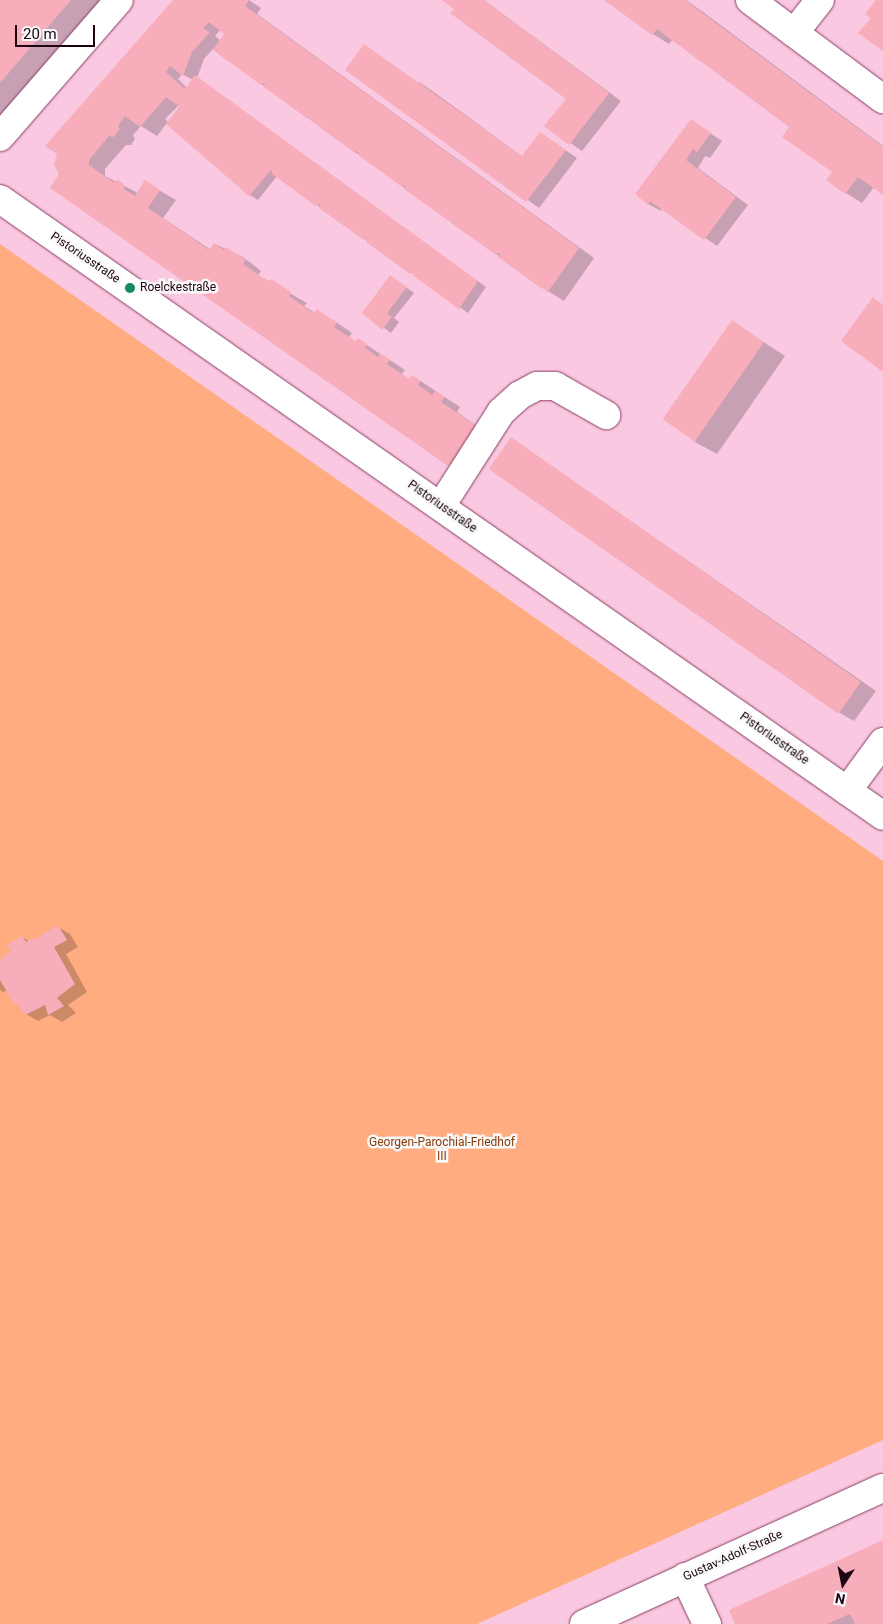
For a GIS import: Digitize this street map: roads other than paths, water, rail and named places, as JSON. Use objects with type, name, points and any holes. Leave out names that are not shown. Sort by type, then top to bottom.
[{"type":"street","points":[[0,137],[119,0]]},
{"type":"street","points":[[750,0],[883,99]]},
{"type":"street","points":[[794,33],[820,0]]},
{"type":"street","name":"Pistoriusstraße","points":[[0,199],[883,816]]},
{"type":"street","points":[[441,506],[502,412],[520,395],[537,386],[555,386],[606,415]]},
{"type":"street","points":[[847,791],[883,742]]},
{"type":"street","name":"Gustav-Adolf-Straße","points":[[584,1624],[883,1488]]},
{"type":"street","points":[[685,1577],[707,1624]]},
{"type":"place","name":"Roelckestraße","points":[[130,288]]},
{"type":"park label","name":"Georgen-Parochial-Friedhof III","points":[[442,1150]]}]
